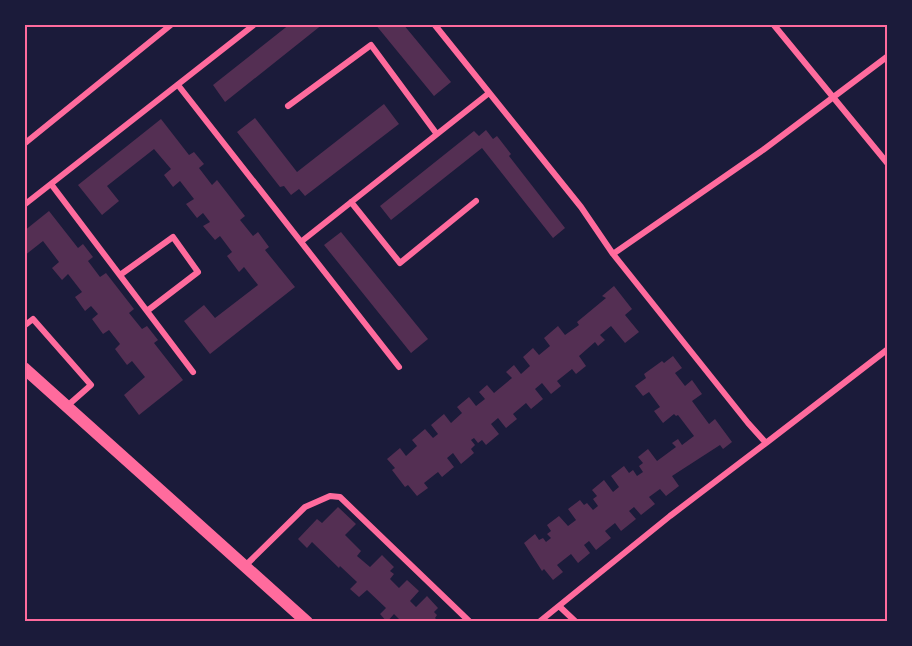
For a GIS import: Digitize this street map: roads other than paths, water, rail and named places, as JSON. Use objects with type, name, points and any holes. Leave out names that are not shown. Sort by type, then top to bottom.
[{"type":"main road","points":[[24,368],[307,622]]},
{"type":"street","points":[[24,144],[172,24]]},
{"type":"street","points":[[24,205],[255,24]]},
{"type":"street","points":[[434,24],[581,207],[613,254],[766,443]]},
{"type":"street","points":[[773,24],[888,164]]},
{"type":"street","points":[[288,106],[371,45],[436,134]]},
{"type":"street","points":[[613,254],[764,150],[888,56]]},
{"type":"street","points":[[178,85],[399,367]]},
{"type":"street","points":[[302,241],[489,93]]},
{"type":"street","points":[[51,184],[193,372]]},
{"type":"street","points":[[351,202],[400,263],[476,201]]},
{"type":"street","points":[[120,275],[172,237],[198,272],[147,311]]},
{"type":"street","points":[[24,326],[33,319],[92,384],[66,406]]},
{"type":"street","points":[[539,622],[670,516],[888,348]]},
{"type":"street","points":[[245,566],[305,507],[330,496],[340,497],[470,622]]},
{"type":"street","points":[[559,606],[576,622]]}]
